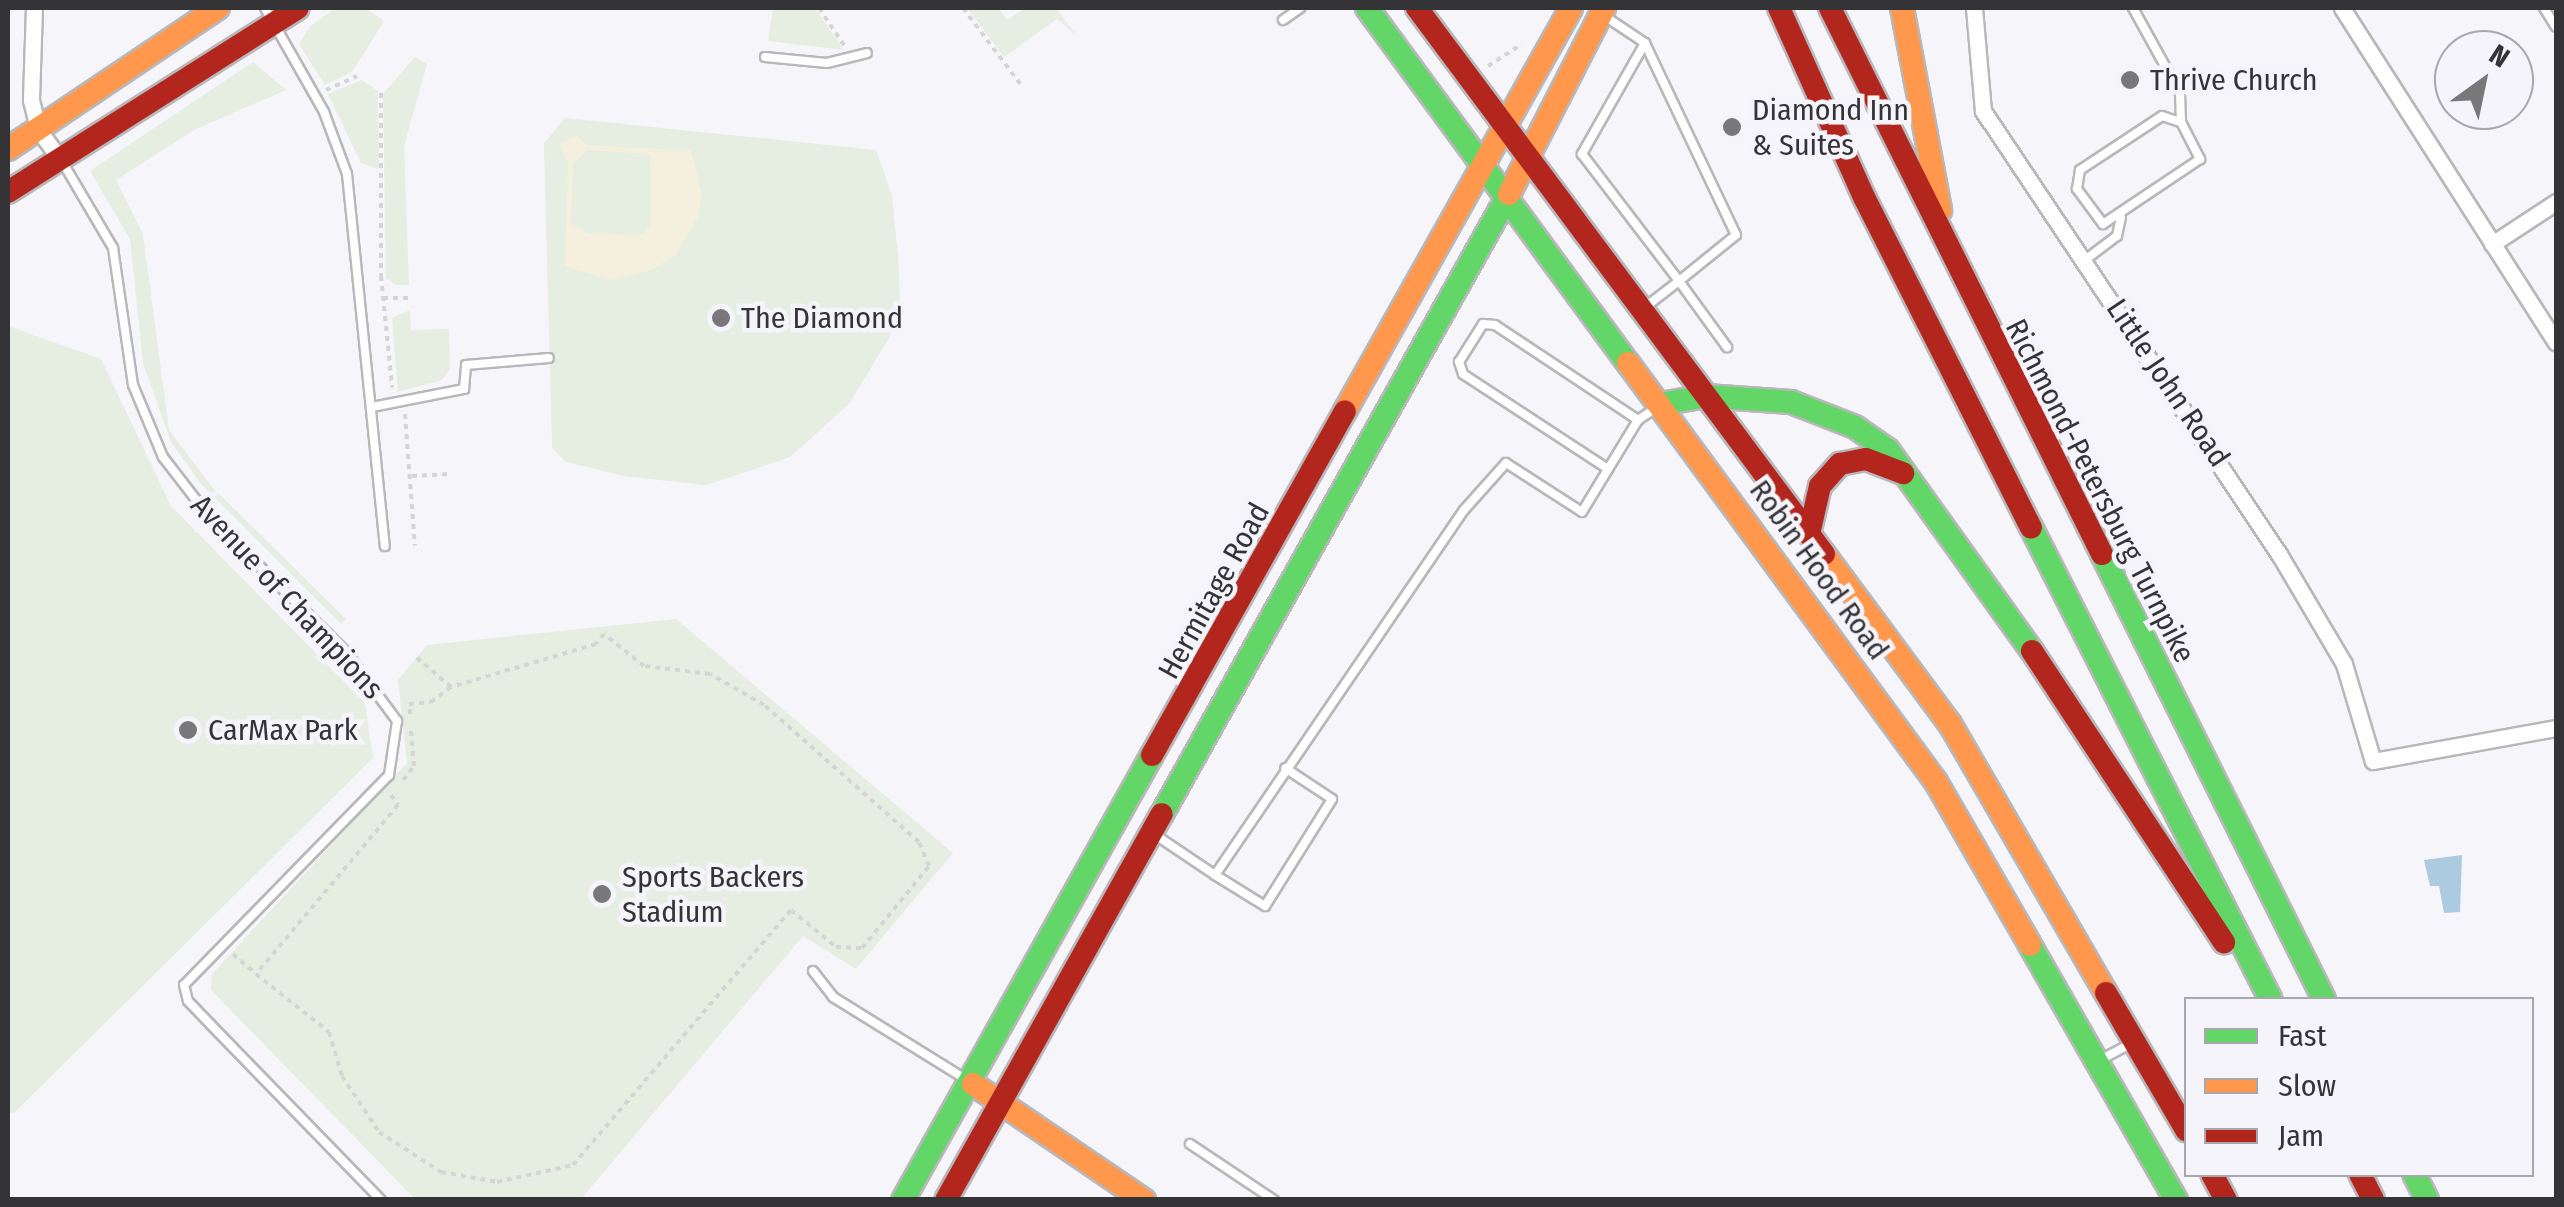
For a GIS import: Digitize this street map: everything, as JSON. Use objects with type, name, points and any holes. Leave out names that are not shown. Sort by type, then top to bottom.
[{"type":"main road","points":[[8,149],[218,8]]},
{"type":"main road","points":[[8,192],[268,16],[298,8]]},
{"type":"main road","name":"Robin Hood Road","points":[[1367,8],[1509,194],[1936,782],[2176,1200]]},
{"type":"main road","name":"Robin Hood Road","points":[[1417,8],[1504,130],[1644,308],[1950,724],[2184,1126]]},
{"type":"main road","name":"Hermitage Road","points":[[902,1200],[973,1084],[1571,8]]},
{"type":"main road","points":[[1779,8],[1873,216],[2266,997]]},
{"type":"main road","name":"Richmond-Petersburg Turnpike","points":[[1830,8],[1956,271],[2322,997]]},
{"type":"main road","points":[[1902,8],[1914,96],[1956,271]]},
{"type":"main road","points":[[946,1200],[1003,1106],[1509,194],[1602,10]]},
{"type":"main road","points":[[1661,404],[1706,396],[1760,396],[1812,408],[1873,437],[1906,474],[2082,719],[2266,997]]},
{"type":"main road","points":[[1809,534],[1820,486],[1840,464],[1880,461],[1906,474]]},
{"type":"main road","points":[[973,1084],[1144,1200]]},
{"type":"main road","points":[[2214,1177],[2226,1200]]},
{"type":"main road","points":[[2362,1177],[2373,1200]]},
{"type":"main road","points":[[2415,1177],[2426,1200]]},
{"type":"street","points":[[34,8],[29,87],[38,128],[60,160]]},
{"type":"street","name":"Little John Road","points":[[1974,8],[1983,111],[2212,449],[2344,664],[2373,761],[2556,728]]},
{"type":"street","points":[[2342,8],[2556,342]]},
{"type":"street","points":[[2492,244],[2556,202]]},
{"type":"lane","points":[[1283,20],[1300,8]]},
{"type":"lane","points":[[2132,8],[2180,93],[2181,122],[2199,150],[2195,166],[2121,216],[2110,223],[2097,218],[2077,190],[2080,170],[2162,116],[2181,122]]},
{"type":"lane","points":[[2544,8],[2556,27]]},
{"type":"lane","points":[[1602,10],[1645,43],[1736,236],[1644,308]]},
{"type":"lane","points":[[268,16],[312,96],[347,174],[385,546]]},
{"type":"lane","points":[[1645,43],[1582,154],[1727,347]]},
{"type":"lane","points":[[765,56],[827,63],[867,52]]},
{"type":"lane","name":"Avenue of Champions","points":[[60,160],[113,248],[133,385],[164,456],[207,514],[356,664],[397,721],[389,774],[190,974],[184,985],[188,1000],[381,1200]]},
{"type":"lane","points":[[2085,260],[2117,236],[2121,216]]},
{"type":"lane","points":[[1608,469],[1463,374],[1459,362],[1484,324],[1495,324],[1638,420]]},
{"type":"lane","points":[[372,406],[464,389],[466,365],[550,358]]},
{"type":"lane","points":[[1215,874],[1285,768],[1300,758],[1464,510],[1506,464],[1582,512],[1638,420],[1661,404]]},
{"type":"lane","points":[[1154,834],[1265,906],[1332,799],[1285,768]]},
{"type":"lane","points":[[813,971],[832,997],[973,1084]]},
{"type":"lane","points":[[2098,1061],[2136,1041]]},
{"type":"lane","points":[[1190,1144],[1274,1200]]},
{"type":"path","points":[[819,8],[854,58]]},
{"type":"path","points":[[963,8],[1021,85]]},
{"type":"path","points":[[1484,68],[1522,44]]},
{"type":"path","points":[[312,96],[357,76]]},
{"type":"path","points":[[381,93],[383,298],[397,401],[409,421],[415,546]]},
{"type":"path","points":[[383,298],[410,298]]},
{"type":"path","points":[[412,476],[450,474]]},
{"type":"path","points":[[222,944],[256,974],[329,1032],[358,1105],[412,1158],[471,1178],[526,1178],[573,1164],[588,1150],[791,910],[836,948],[854,951],[926,874],[928,856],[919,842],[764,705],[710,674],[644,666],[604,634],[596,644],[451,687],[432,702],[409,704],[414,766],[388,798],[398,805],[256,974]]},
{"type":"path","points":[[416,657],[451,687]]},
{"type":"shaded area","points":[[336,8],[365,8],[384,21],[352,72],[325,85],[299,44],[310,26]]},
{"type":"shaded area","points":[[773,8],[815,8],[844,50],[768,41]]},
{"type":"shaded area","points":[[967,8],[998,8],[1007,20],[1025,8],[1056,8],[1076,35],[1057,19],[1004,57]]},
{"type":"shaded area","points":[[415,57],[427,64],[404,146],[409,285],[396,285],[386,278],[383,94]]},
{"type":"shaded area","points":[[253,62],[286,90],[194,130],[116,180],[143,234],[169,430],[212,487],[346,619],[341,624],[202,485],[171,442],[143,363],[130,239],[90,171]]},
{"type":"shaded area","points":[[362,80],[378,91],[379,169],[361,163],[328,94]]},
{"type":"shaded area","name":"The Diamond","points":[[565,118],[876,150],[892,196],[900,299],[889,338],[849,404],[790,457],[706,485],[623,476],[566,462],[552,448],[544,143]]},
{"type":"shaded area","points":[[410,310],[411,330],[449,329],[450,369],[442,380],[398,392],[392,318]]},
{"type":"shaded area","name":"CarMax Park","points":[[8,326],[101,359],[171,506],[365,703],[373,758],[14,1113],[8,1112]]},
{"type":"shaded area","name":"Sports Backers Stadium","points":[[676,619],[953,853],[856,969],[803,936],[581,1199],[415,1199],[211,990],[212,974],[407,763],[398,680],[427,645]]},
{"type":"sand","points":[[576,135],[587,145],[691,151],[702,194],[698,217],[675,255],[652,270],[611,280],[565,266],[568,163],[560,145]],"holes":[[[588,150],[650,154],[651,225],[642,235],[587,233],[571,223],[573,163]]]},
{"type":"water","points":[[2462,855],[2460,912],[2444,913],[2439,886],[2430,886],[2424,860]]},
{"type":"traffic: fast","points":[[1367,8],[1628,363]]},
{"type":"traffic: fast","points":[[1162,814],[1509,194]]},
{"type":"traffic: fast","points":[[1661,404],[1706,396],[1791,402],[1855,427],[1888,450],[2032,651]]},
{"type":"traffic: fast","points":[[2031,527],[2269,997]]},
{"type":"traffic: fast","points":[[2102,554],[2323,997]]},
{"type":"traffic: fast","points":[[903,1200],[1152,755]]},
{"type":"traffic: fast","points":[[2030,945],[2176,1200]]},
{"type":"traffic: fast","points":[[2416,1177],[2427,1200]]},
{"type":"traffic: slow","points":[[8,149],[218,8]]},
{"type":"traffic: slow","points":[[1345,411],[1571,8]]},
{"type":"traffic: slow","points":[[1509,194],[1604,8]]},
{"type":"traffic: slow","points":[[1902,8],[1940,210]]},
{"type":"traffic: slow","points":[[1628,363],[1936,782],[2030,945]]},
{"type":"traffic: slow","points":[[1824,554],[1950,724],[2106,993]]},
{"type":"traffic: slow","points":[[973,1084],[1144,1200]]},
{"type":"traffic: jam","points":[[8,192],[298,8]]},
{"type":"traffic: jam","points":[[1417,8],[1824,554]]},
{"type":"traffic: jam","points":[[1779,8],[1865,199],[2031,527]]},
{"type":"traffic: jam","points":[[1830,8],[2102,554]]},
{"type":"traffic: jam","points":[[1152,755],[1345,411]]},
{"type":"traffic: jam","points":[[1809,534],[1820,486],[1840,464],[1866,459],[1903,473]]},
{"type":"traffic: jam","points":[[2032,651],[2224,942]]},
{"type":"traffic: jam","points":[[946,1200],[1162,814]]},
{"type":"traffic: jam","points":[[2106,993],[2184,1127]]},
{"type":"traffic: jam","points":[[2214,1177],[2226,1200]]},
{"type":"traffic: jam","points":[[2362,1177],[2373,1200]]},
{"type":"place","name":"Thrive Church","points":[[2130,80]]},
{"type":"place","name":"Diamond Inn & Suites","points":[[1732,127]]},
{"type":"place","name":"The Diamond","points":[[721,318]]},
{"type":"place","name":"CarMax Park","points":[[188,730]]},
{"type":"place","name":"Sports Backers Stadium","points":[[602,894]]}]
